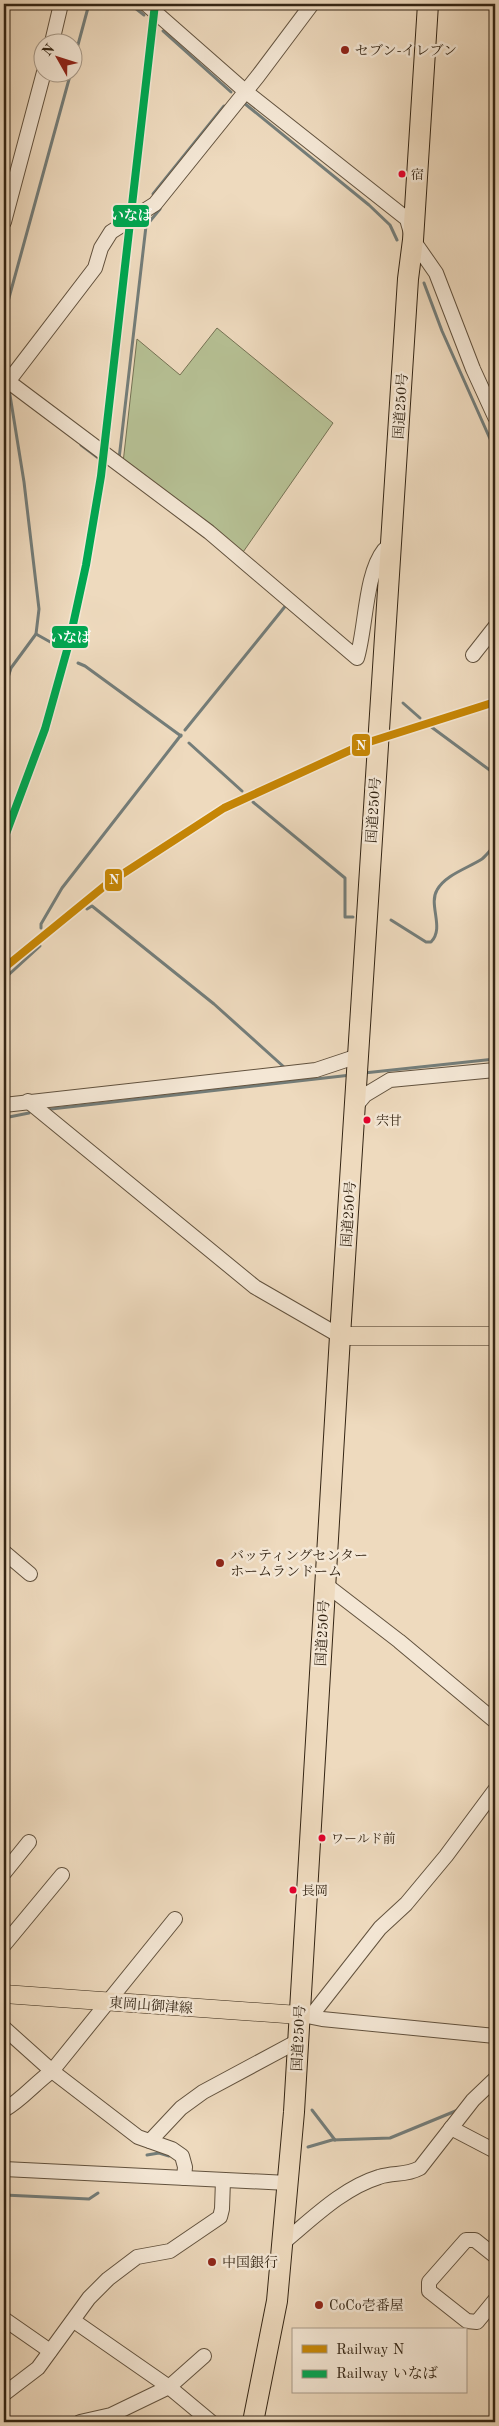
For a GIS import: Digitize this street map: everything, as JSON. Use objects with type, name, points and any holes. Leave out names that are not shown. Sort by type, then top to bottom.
[{"type":"highway","name":"国道250号","points":[[253,2422],[292,2235],[288,2183],[298,2041],[305,2015],[325,1584],[340,1336],[408,280],[413,240],[428,4]]},
{"type":"main road","points":[[340,1336],[495,1336]]},
{"type":"main road","name":"東岡山御津線","points":[[4,1994],[305,2015]]},
{"type":"street","points":[[54,32],[61,4]]},
{"type":"street","points":[[146,4],[245,91],[407,219],[413,240],[436,273],[473,369],[495,417]]},
{"type":"street","points":[[312,4],[155,204],[111,232],[101,248],[95,268],[6,384],[209,532],[357,658],[365,612],[378,558],[384,550],[391,549]]},
{"type":"street","points":[[4,222],[41,82]]},
{"type":"street","points":[[408,280],[415,271],[429,270],[436,273]]},
{"type":"street","points":[[473,655],[495,627]]},
{"type":"street","points":[[4,1105],[357,1067]]},
{"type":"street","points":[[355,1106],[365,1095],[390,1080],[495,1070]]},
{"type":"street","points":[[28,1101],[255,1287],[340,1336]]},
{"type":"street","points":[[4,1552],[30,1574]]},
{"type":"street","points":[[325,1584],[399,1641],[495,1722]]},
{"type":"street","points":[[495,1790],[446,1856],[406,1904],[380,1928],[305,2015],[322,2019],[495,2036]]},
{"type":"street","points":[[4,1873],[29,1842]]},
{"type":"street","points":[[4,1945],[62,1875]]},
{"type":"street","points":[[4,2110],[23,2098],[52,2071],[175,1918]]},
{"type":"street","points":[[4,2028],[52,2071],[138,2137],[172,2149],[182,2156],[185,2167],[184,2178]]},
{"type":"street","points":[[150,2141],[181,2108],[203,2092],[298,2041]]},
{"type":"street","points":[[292,2235],[350,2190],[380,2176],[408,2174],[420,2168],[460,2115],[495,2079]]},
{"type":"street","points":[[451,2128],[495,2151]]},
{"type":"street","points":[[4,2169],[288,2183]]},
{"type":"street","points":[[4,2394],[38,2368],[89,2298],[108,2279],[138,2257],[170,2251],[220,2216],[223,2180]]},
{"type":"street","points":[[494,2252],[475,2240],[466,2240],[429,2282],[429,2291],[467,2321],[477,2322],[495,2300]]},
{"type":"street","points":[[4,2318],[50,2351]]},
{"type":"street","points":[[74,2321],[169,2387],[211,2422]]},
{"type":"street","points":[[80,2422],[112,2415],[169,2387],[204,2356]]},
{"type":"green space","points":[[217,328],[333,423],[241,555],[123,463],[137,339],[180,375]]},
{"type":"waterway","points":[[81,32],[89,4]]},
{"type":"waterway","points":[[130,4],[144,15]]},
{"type":"waterway","points":[[163,31],[231,92]]},
{"type":"waterway","points":[[4,316],[68,82]]},
{"type":"waterway","points":[[244,103],[369,205],[390,225],[397,240]]},
{"type":"waterway","points":[[153,194],[224,106]]},
{"type":"waterway","points":[[119,459],[146,226],[160,209],[160,205]]},
{"type":"waterway","points":[[424,283],[442,331],[495,450]]},
{"type":"waterway","points":[[4,358],[7,374]]},
{"type":"waterway","points":[[4,690],[11,668],[36,634],[39,609],[24,482],[9,389]]},
{"type":"waterway","points":[[81,445],[101,460]]},
{"type":"waterway","points":[[185,730],[287,604]]},
{"type":"waterway","points":[[36,634],[61,648]]},
{"type":"waterway","points":[[78,663],[85,666],[181,736]]},
{"type":"waterway","points":[[403,703],[420,718]]},
{"type":"waterway","points":[[430,726],[495,774]]},
{"type":"waterway","points":[[41,928],[41,924],[62,888],[181,735]]},
{"type":"waterway","points":[[189,743],[242,791]]},
{"type":"waterway","points":[[253,802],[345,878],[345,917],[353,917]]},
{"type":"waterway","points":[[391,920],[426,942],[431,942],[437,930],[434,902],[437,890],[445,880],[482,859],[495,845]]},
{"type":"waterway","points":[[87,909],[92,906],[214,1004],[284,1067]]},
{"type":"waterway","points":[[4,979],[40,946]]},
{"type":"waterway","points":[[364,1073],[495,1059]]},
{"type":"waterway","points":[[51,1109],[351,1075]]},
{"type":"waterway","points":[[4,1118],[29,1113]]},
{"type":"waterway","points":[[21,2105],[39,2090]]},
{"type":"waterway","points":[[488,2094],[495,2091]]},
{"type":"waterway","points":[[312,2110],[335,2140]]},
{"type":"waterway","points":[[308,2147],[332,2140],[390,2138],[458,2110]]},
{"type":"waterway","points":[[147,2155],[159,2153],[169,2156]]},
{"type":"waterway","points":[[4,2195],[89,2199],[98,2193]]},
{"type":"rail line","name":"いなば","points":[[4,839],[45,729],[69,643],[86,565],[101,476],[155,4]]},
{"type":"rail line","name":"N","points":[[4,968],[107,884],[224,808],[366,743],[495,702]]},
{"type":"place","name":"セブン-イレブン","points":[[345,50]]},
{"type":"place","name":"宿","points":[[402,174]]},
{"type":"place","name":"宍甘","points":[[367,1120]]},
{"type":"place","name":"バッティングセンター ホームランドーム","points":[[220,1563]]},
{"type":"place","name":"ワールド前","points":[[322,1838]]},
{"type":"place","name":"長岡","points":[[293,1890]]},
{"type":"place","name":"中国銀行","points":[[212,2262]]},
{"type":"place","name":"CoCo壱番屋","points":[[319,2305]]}]
